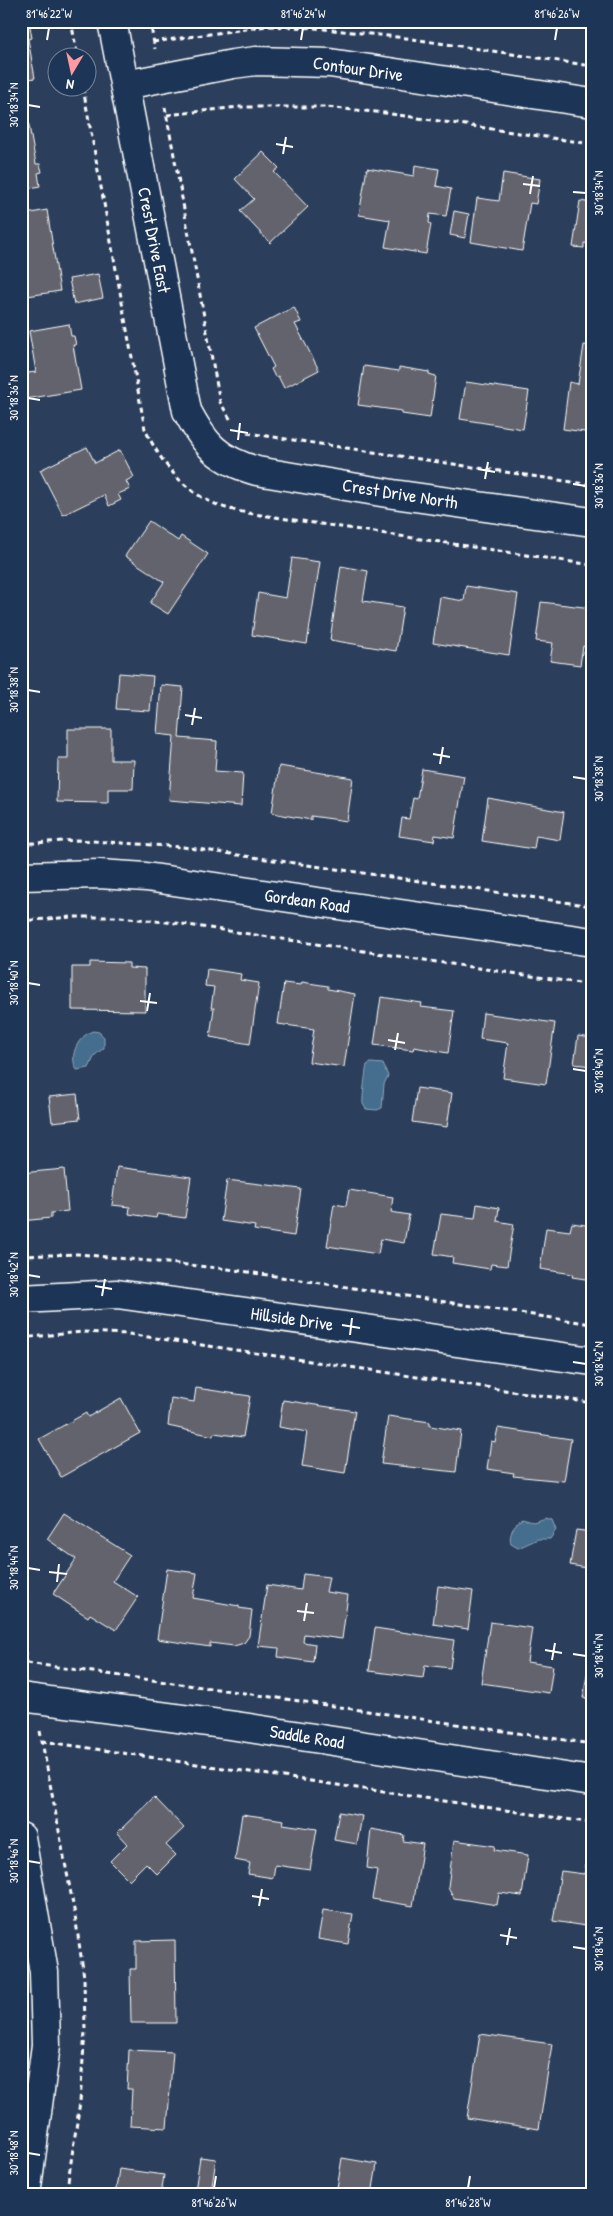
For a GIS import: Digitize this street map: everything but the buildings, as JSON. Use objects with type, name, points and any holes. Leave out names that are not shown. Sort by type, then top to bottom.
[{"type":"street","name":"Crest Drive East","points":[[112,21],[187,411],[201,438],[214,450]]},
{"type":"street","name":"Contour Drive","points":[[125,85],[234,64],[256,62],[330,63],[592,103]]},
{"type":"street","name":"Crest Drive North","points":[[214,450],[237,466],[257,471],[393,494],[592,522]]},
{"type":"street","name":"Gordean Road","points":[[21,876],[99,874],[146,877],[592,942]]},
{"type":"street","name":"Hillside Drive","points":[[21,1299],[117,1294],[592,1361]]},
{"type":"street","name":"Saddle Road","points":[[21,1697],[236,1726],[592,1782]]},
{"type":"street","points":[[21,1838],[44,1972],[46,2045],[26,2195]]},
{"type":"path","points":[[71,21],[76,48]]},
{"type":"path","points":[[150,21],[220,402],[234,426]]},
{"type":"path","points":[[85,98],[144,429],[155,452],[169,470],[192,490],[225,508],[592,565]]},
{"type":"path","points":[[167,115],[238,106],[325,107],[592,144]]},
{"type":"path","points":[[242,430],[248,434],[282,440],[592,486]]},
{"type":"path","points":[[21,844],[77,840],[184,847],[592,906]]},
{"type":"path","points":[[21,921],[72,917],[110,917],[166,922],[592,984]]},
{"type":"path","points":[[21,1256],[78,1254],[219,1268],[592,1324]]},
{"type":"path","points":[[21,1338],[82,1332],[128,1334],[592,1403]]},
{"type":"path","points":[[27,1663],[217,1688],[592,1744]]},
{"type":"path","points":[[42,1741],[592,1823]]},
{"type":"water","points":[[93,1031],[99,1032],[104,1037],[104,1048],[95,1055],[89,1068],[77,1070],[74,1065],[76,1047],[83,1037]]},
{"type":"water","points":[[371,1063],[383,1064],[388,1076],[384,1084],[382,1108],[377,1110],[366,1109],[363,1104],[366,1067]]},
{"type":"water","points":[[546,1518],[552,1520],[556,1530],[550,1539],[538,1539],[518,1548],[511,1544],[511,1534],[519,1521],[522,1519],[533,1522]]}]
